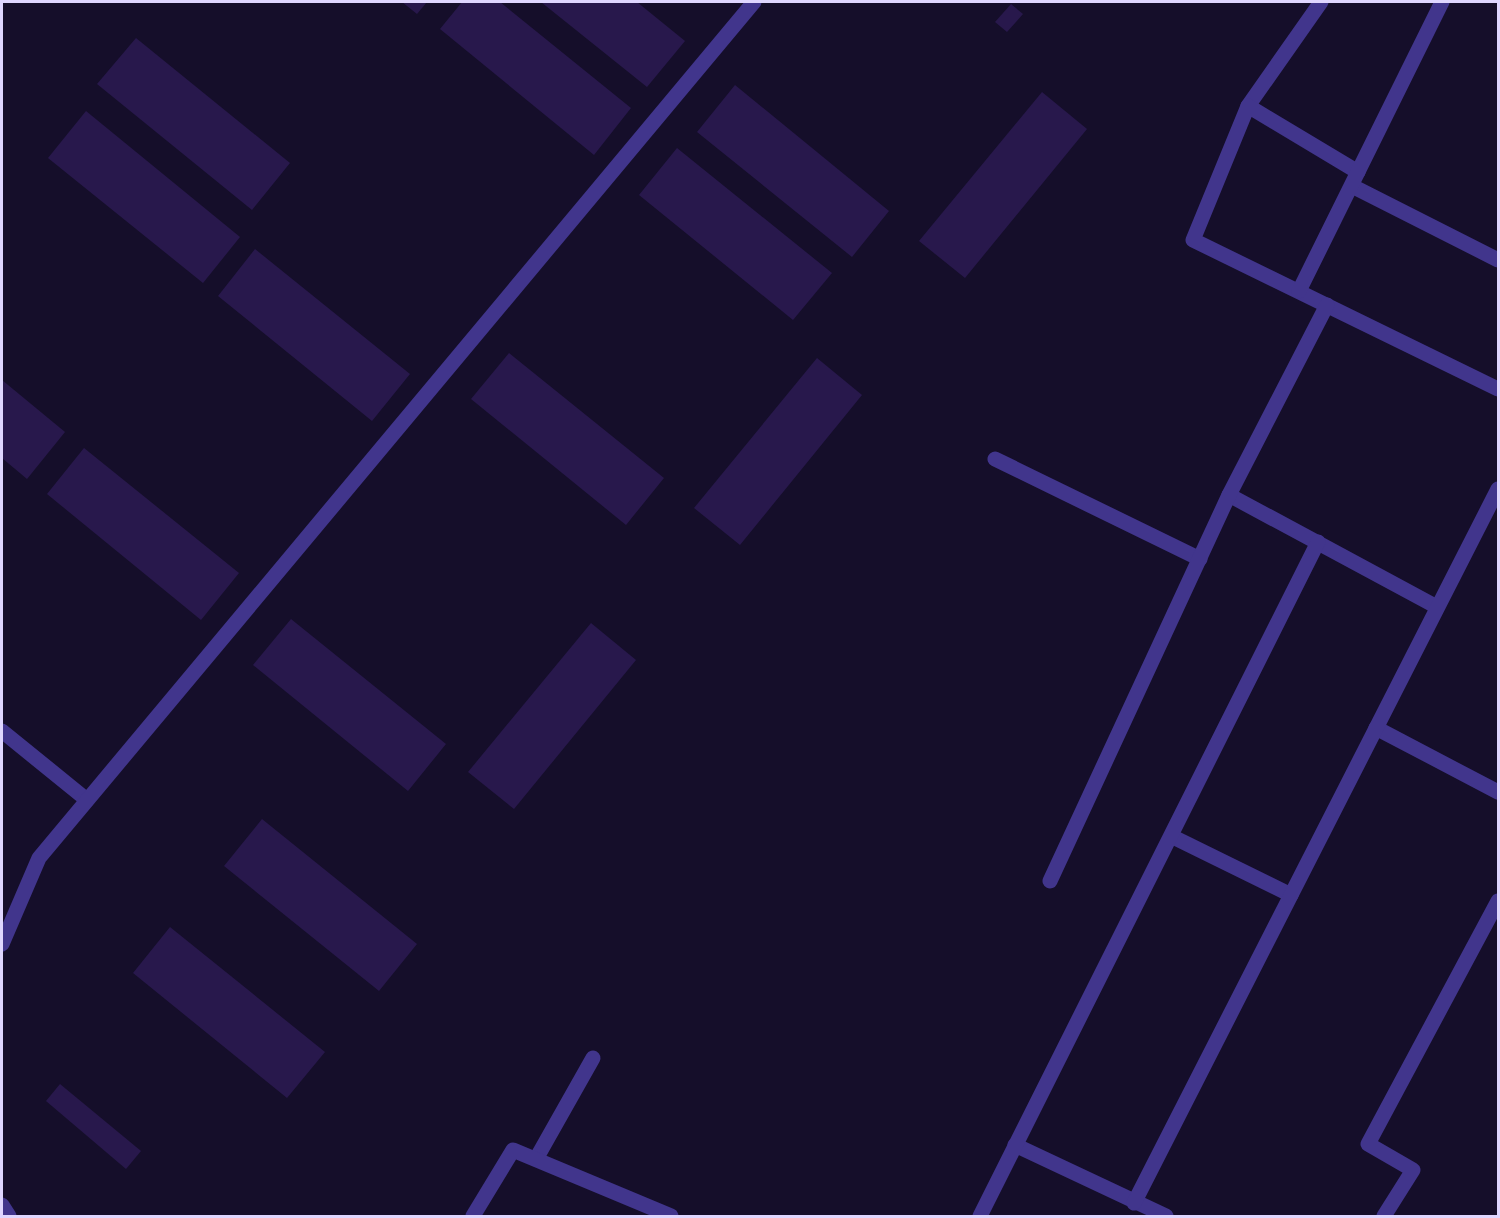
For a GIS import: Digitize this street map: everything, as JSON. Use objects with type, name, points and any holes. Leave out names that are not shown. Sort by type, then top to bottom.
[{"type":"street","points":[[2,944],[39,858],[754,2]]},
{"type":"street","points":[[1321,2],[1248,106],[1193,240],[1498,389]]},
{"type":"street","points":[[1299,291],[1442,2]]},
{"type":"street","points":[[1248,106],[1355,179],[1498,260]]},
{"type":"street","points":[[1050,881],[1229,495],[1327,305]]},
{"type":"street","points":[[995,459],[1200,559]]},
{"type":"street","points":[[1134,1203],[1498,489]]},
{"type":"street","points":[[1229,495],[1437,607]]},
{"type":"street","points":[[980,1216],[1318,542]]},
{"type":"street","points":[[1376,728],[1498,792]]},
{"type":"street","points":[[2,731],[87,800]]},
{"type":"street","points":[[1171,836],[1290,896]]},
{"type":"street","points":[[1384,1216],[1413,1170],[1368,1144],[1498,901]]},
{"type":"street","points":[[536,1160],[593,1058]]},
{"type":"street","points":[[1015,1145],[1134,1203],[1166,1216]]},
{"type":"street","points":[[473,1216],[513,1150],[650,1212],[671,1216]]},
{"type":"street","points":[[2,1205],[9,1216]]},
{"type":"building","points":[[402,2],[427,2],[417,14]]},
{"type":"building","points":[[462,2],[500,2],[631,108],[594,155],[440,29]]},
{"type":"building","points":[[541,2],[637,2],[685,41],[647,87]]},
{"type":"building","points":[[1011,4],[1023,14],[1007,32],[995,22]]},
{"type":"building","points":[[136,38],[290,163],[252,210],[97,84]]},
{"type":"building","points":[[735,85],[889,211],[852,257],[697,132]]},
{"type":"building","points":[[1042,92],[1087,129],[965,278],[919,241]]},
{"type":"building","points":[[86,111],[240,237],[203,283],[48,158]]},
{"type":"building","points":[[677,148],[832,273],[793,320],[639,195]]},
{"type":"building","points":[[255,249],[410,374],[372,421],[218,296]]},
{"type":"building","points":[[509,353],[664,478],[626,525],[471,399]]},
{"type":"building","points":[[817,358],[862,395],[740,545],[694,508]]},
{"type":"building","points":[[2,380],[65,432],[27,479],[2,458]]},
{"type":"building","points":[[84,448],[239,573],[201,620],[47,494]]},
{"type":"building","points":[[291,619],[446,744],[408,791],[253,665]]},
{"type":"building","points":[[591,623],[636,660],[514,809],[468,772]]},
{"type":"building","points":[[262,819],[417,944],[379,991],[224,866]]},
{"type":"building","points":[[170,927],[325,1052],[287,1098],[133,973]]},
{"type":"building","points":[[60,1084],[141,1151],[126,1169],[46,1101]]}]
